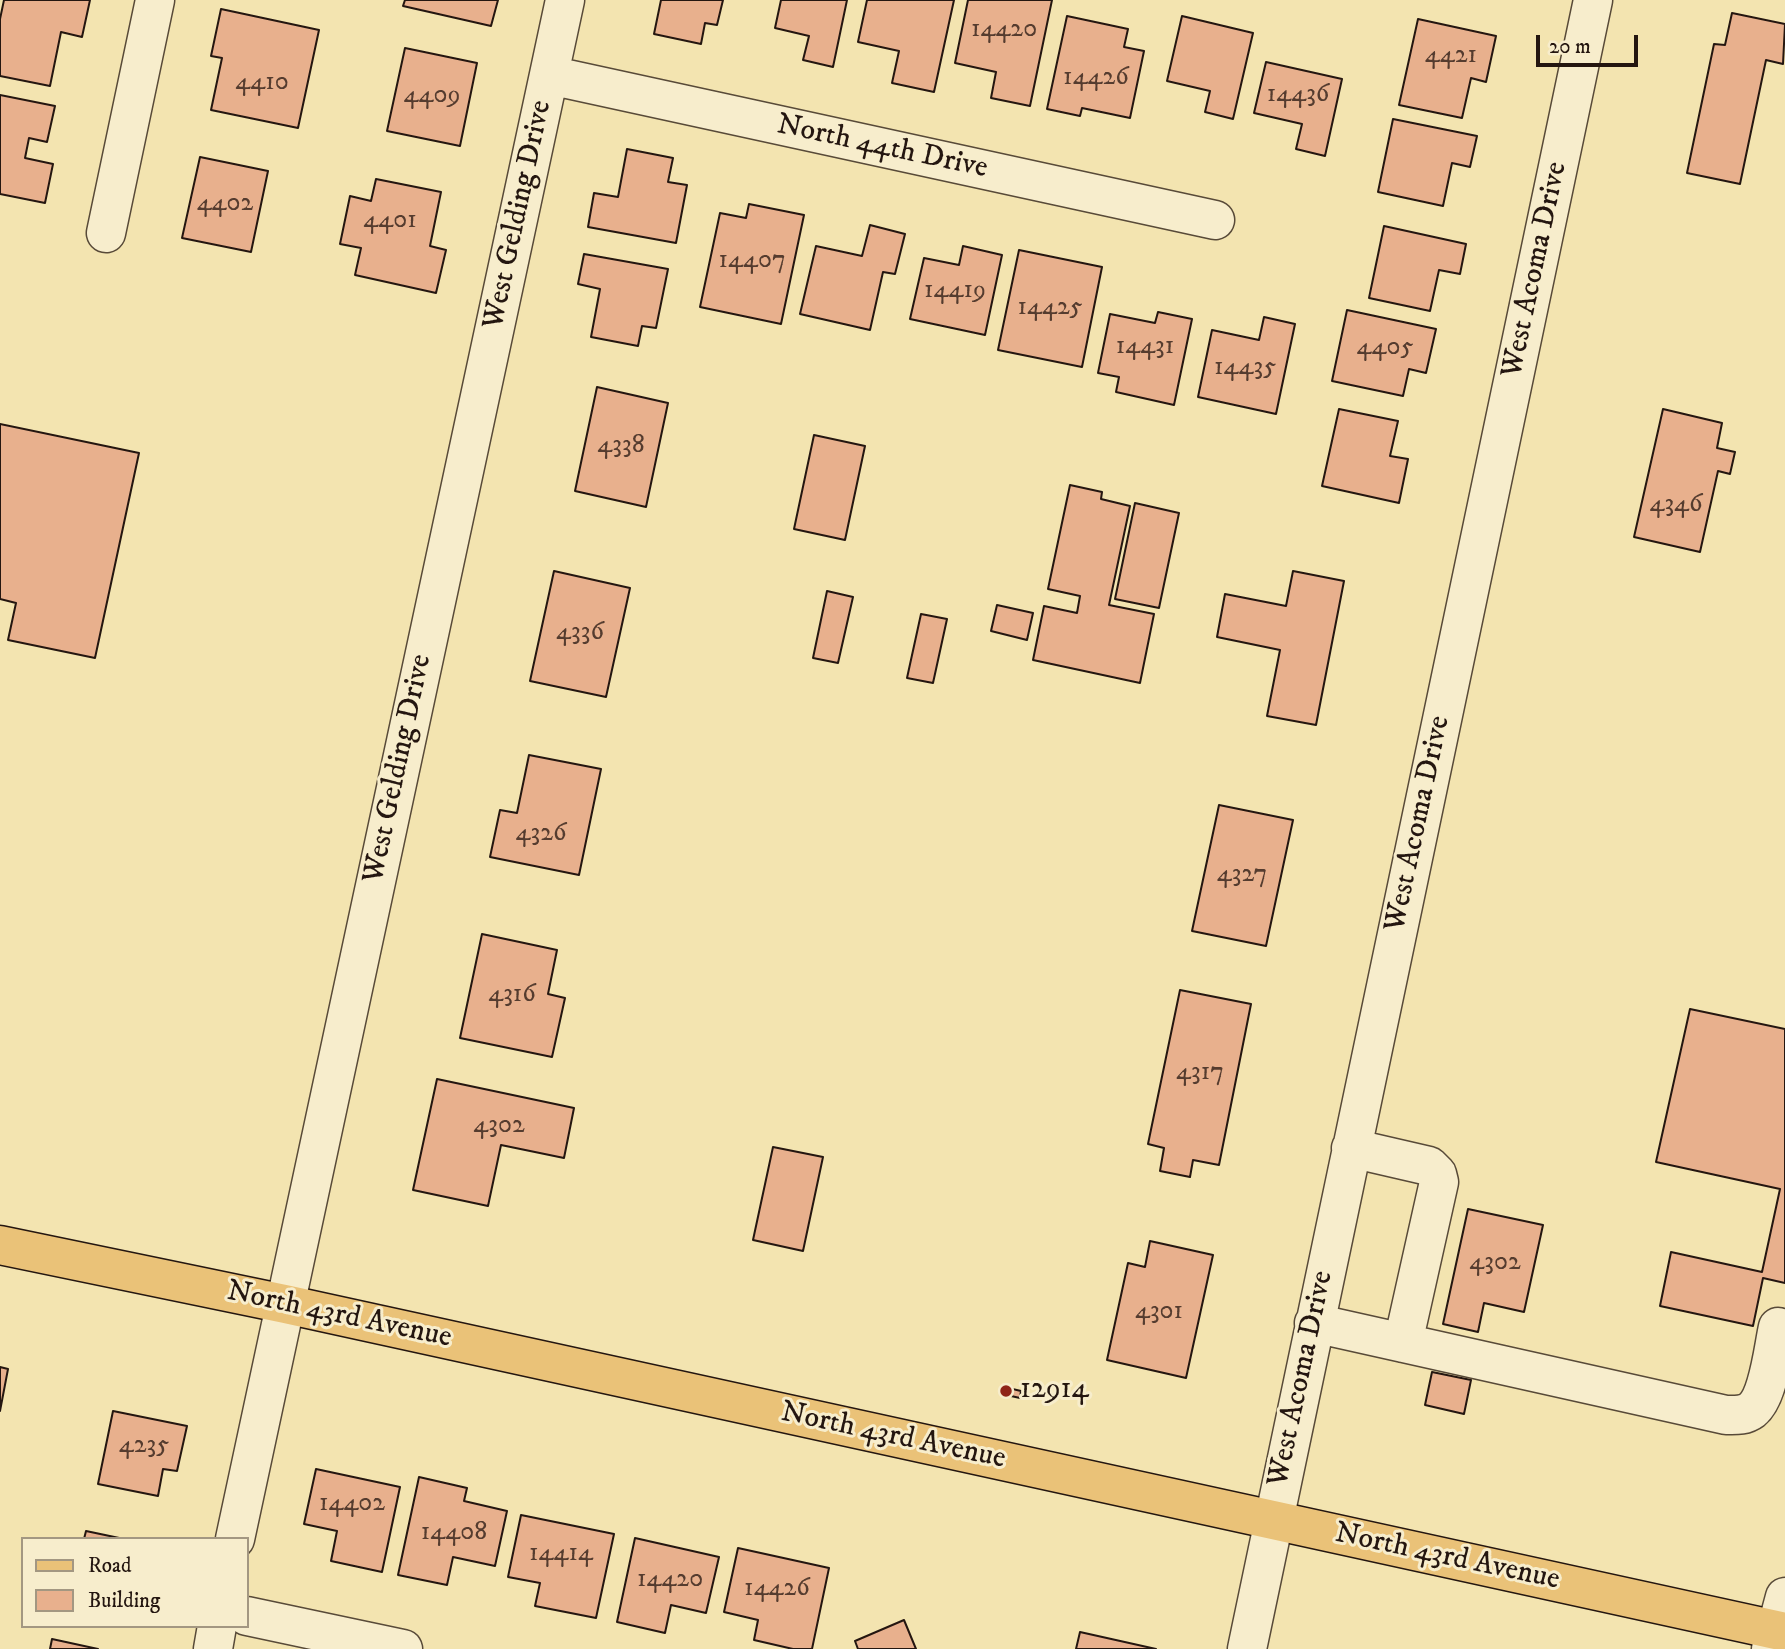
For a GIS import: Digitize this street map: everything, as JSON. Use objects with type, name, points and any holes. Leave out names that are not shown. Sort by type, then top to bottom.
[{"type":"main road","name":"North 43rd Avenue","points":[[0,1245],[285,1304],[1273,1521],[1779,1627]]},
{"type":"street","points":[[106,233],[155,0]]},
{"type":"street","name":"West Gelding Drive","points":[[235,1537],[565,0]]},
{"type":"street","name":"West Acoma Drive","points":[[1247,1649],[1593,0]]},
{"type":"street","name":"North 44th Drive","points":[[549,75],[1215,220]]},
{"type":"street","points":[[1351,1148],[1429,1166],[1437,1174],[1439,1182],[1403,1343]]},
{"type":"street","points":[[1314,1323],[1726,1415],[1741,1415],[1752,1410],[1763,1396],[1778,1327]]},
{"type":"street","points":[[248,1616],[403,1649]]},
{"type":"street","points":[[213,1649],[217,1628]]},
{"type":"building","points":[[4,0],[90,0],[82,37],[61,32],[50,86],[0,76],[0,19]]},
{"type":"building","points":[[405,0],[498,0],[491,26],[403,6]]},
{"type":"building","points":[[661,0],[723,0],[717,25],[705,23],[701,44],[654,34]]},
{"type":"building","points":[[781,0],[847,0],[833,67],[803,60],[809,36],[775,28]]},
{"type":"building","points":[[867,0],[954,0],[934,92],[892,83],[899,51],[858,42]]},
{"type":"building","points":[[968,0],[1052,0],[1030,106],[991,98],[996,72],[955,63]]},
{"type":"building","points":[[221,9],[319,30],[298,128],[211,110],[222,58],[211,56]]},
{"type":"building","points":[[1732,13],[1785,24],[1783,64],[1766,60],[1740,184],[1687,173],[1714,44],[1725,45]]},
{"type":"building","points":[[1067,16],[1128,29],[1124,47],[1144,51],[1130,118],[1082,108],[1080,116],[1047,109]]},
{"type":"building","points":[[1182,16],[1253,33],[1233,119],[1205,112],[1210,91],[1167,81]]},
{"type":"building","points":[[1418,19],[1496,36],[1486,82],[1471,78],[1462,118],[1399,105]]},
{"type":"building","points":[[405,48],[477,63],[460,146],[387,131]]},
{"type":"building","points":[[1266,62],[1342,79],[1325,156],[1296,149],[1302,124],[1254,113]]},
{"type":"building","points":[[0,95],[55,106],[47,142],[29,138],[25,158],[53,164],[45,203],[0,194]]},
{"type":"building","points":[[1393,119],[1477,136],[1470,167],[1452,163],[1443,206],[1378,192]]},
{"type":"building","points":[[627,149],[673,158],[668,182],[687,185],[676,243],[588,227],[594,193],[618,197]]},
{"type":"building","points":[[200,157],[268,171],[251,252],[182,238]]},
{"type":"building","points":[[376,179],[441,192],[430,246],[446,250],[436,293],[355,275],[361,248],[340,244],[350,196],[371,201]]},
{"type":"building","points":[[749,204],[804,215],[781,324],[700,307],[720,213],[746,218]]},
{"type":"building","points":[[870,225],[905,234],[895,274],[883,272],[870,330],[800,314],[816,246],[862,256]]},
{"type":"building","points":[[1384,226],[1466,244],[1460,274],[1439,270],[1430,311],[1369,298]]},
{"type":"building","points":[[963,246],[1002,255],[985,335],[910,319],[924,258],[959,265]]},
{"type":"building","points":[[1019,250],[1102,267],[1082,367],[998,350]]},
{"type":"building","points":[[584,254],[668,269],[656,328],[642,326],[638,346],[591,337],[600,289],[578,284]]},
{"type":"building","points":[[1347,310],[1436,329],[1426,373],[1409,369],[1403,396],[1332,381]]},
{"type":"building","points":[[1158,312],[1192,319],[1174,405],[1116,392],[1119,377],[1098,373],[1110,314],[1155,323]]},
{"type":"building","points":[[1264,317],[1295,324],[1276,414],[1198,397],[1212,330],[1259,340]]},
{"type":"building","points":[[597,387],[668,403],[646,507],[575,491]]},
{"type":"building","points":[[1339,409],[1398,421],[1390,456],[1408,459],[1399,503],[1322,486]]},
{"type":"building","points":[[1663,409],[1722,423],[1717,448],[1735,452],[1730,474],[1718,471],[1700,552],[1634,537]]},
{"type":"building","points":[[0,424],[139,453],[95,658],[8,640],[16,603],[0,599]]},
{"type":"building","points":[[814,435],[865,446],[845,540],[794,529]]},
{"type":"building","points":[[1070,485],[1102,492],[1101,499],[1130,506],[1109,605],[1154,614],[1140,683],[1033,660],[1044,606],[1077,613],[1080,596],[1048,589]]},
{"type":"building","points":[[1135,503],[1179,513],[1159,608],[1115,599]]},
{"type":"building","points":[[554,571],[630,588],[606,697],[530,681]]},
{"type":"building","points":[[1293,571],[1344,581],[1316,725],[1267,716],[1280,650],[1217,637],[1225,594],[1286,606]]},
{"type":"building","points":[[827,591],[853,597],[838,663],[813,658]]},
{"type":"building","points":[[997,605],[1033,613],[1027,640],[991,631]]},
{"type":"building","points":[[921,614],[947,619],[933,683],[907,678]]},
{"type":"building","points":[[529,755],[601,769],[579,875],[490,857],[500,810],[517,813]]},
{"type":"building","points":[[1219,805],[1293,820],[1266,946],[1192,931]]},
{"type":"building","points":[[482,934],[557,950],[548,994],[565,998],[552,1057],[460,1038]]},
{"type":"building","points":[[1180,990],[1251,1004],[1219,1165],[1193,1160],[1190,1177],[1160,1171],[1164,1148],[1148,1144]]},
{"type":"building","points":[[1690,1009],[1785,1029],[1785,1283],[1763,1278],[1753,1326],[1660,1306],[1671,1252],[1762,1272],[1780,1189],[1656,1162]]},
{"type":"building","points":[[437,1079],[574,1108],[564,1158],[501,1145],[488,1206],[413,1190]]},
{"type":"building","points":[[773,1147],[823,1157],[803,1251],[753,1240]]},
{"type":"building","points":[[1468,1209],[1543,1225],[1524,1312],[1484,1303],[1478,1332],[1443,1324]]},
{"type":"building","points":[[1150,1241],[1213,1255],[1186,1378],[1107,1360],[1128,1263],[1145,1267]]},
{"type":"building","points":[[0,1367],[8,1369],[0,1411]]},
{"type":"building","points":[[1432,1372],[1471,1380],[1464,1414],[1425,1405]]},
{"type":"building","points":[[1004,1387],[1021,1391],[1020,1398],[1002,1394]]},
{"type":"building","points":[[113,1411],[187,1426],[177,1471],[163,1469],[158,1496],[98,1484]]},
{"type":"building","points":[[316,1469],[400,1487],[382,1572],[331,1561],[337,1531],[304,1524]]},
{"type":"building","points":[[419,1477],[467,1488],[464,1501],[507,1511],[495,1566],[453,1557],[447,1585],[398,1575]]},
{"type":"building","points":[[521,1515],[614,1534],[596,1618],[535,1606],[540,1583],[508,1577]]},
{"type":"building","points":[[86,1531],[114,1537],[84,1537]]},
{"type":"building","points":[[635,1538],[719,1557],[706,1613],[671,1605],[665,1633],[617,1622]]},
{"type":"building","points":[[738,1548],[829,1568],[812,1649],[793,1649],[754,1640],[758,1620],[724,1612]]},
{"type":"building","points":[[904,1620],[916,1649],[858,1649],[855,1641]]},
{"type":"building","points":[[1080,1632],[1156,1649],[1076,1649]]},
{"type":"building","points":[[52,1639],[98,1649],[50,1649]]},
{"type":"place","name":"12914","points":[[1006,1391]]}]
